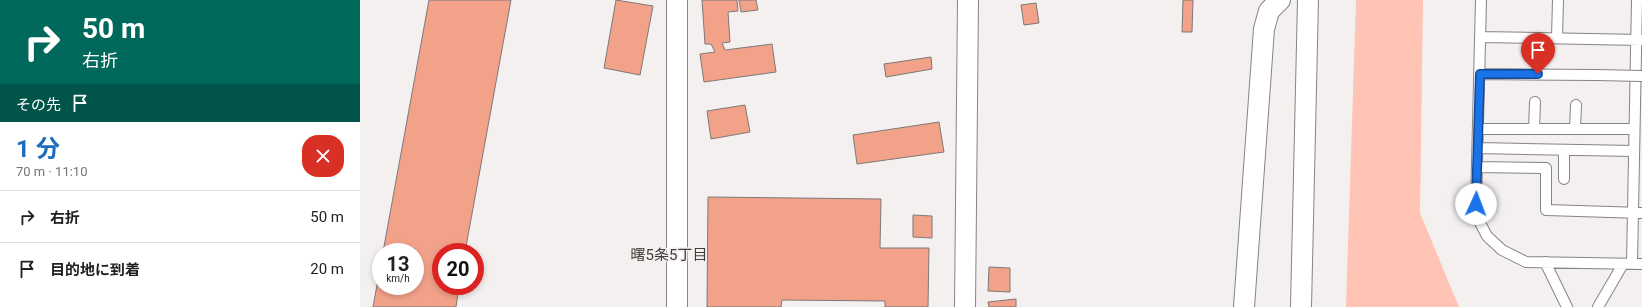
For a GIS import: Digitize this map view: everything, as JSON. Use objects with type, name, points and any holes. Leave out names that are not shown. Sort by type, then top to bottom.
[{"type":"street","points":[[677,0],[677,307]]},
{"type":"street","points":[[966,307],[968,0]]},
{"type":"street","points":[[1244,307],[1264,29],[1269,11],[1280,0]]},
{"type":"street","points":[[1301,307],[1308,0]]},
{"type":"lane","points":[[1481,0],[1476,204],[1478,219],[1487,236],[1502,250],[1526,262],[1632,264]]},
{"type":"lane","points":[[1557,38],[1558,0]]},
{"type":"lane","points":[[1598,307],[1632,264],[1637,213],[1634,151],[1637,136],[1639,40],[1638,2]]},
{"type":"lane","points":[[1480,38],[1639,40]]},
{"type":"lane","points":[[1480,74],[1642,76]]},
{"type":"lane","points":[[1534,129],[1535,102]]},
{"type":"lane","points":[[1575,129],[1576,105]]},
{"type":"lane","points":[[1478,129],[1575,129],[1637,136]]},
{"type":"lane","points":[[1478,148],[1634,151]]},
{"type":"lane","points":[[1564,150],[1564,179]]},
{"type":"lane","points":[[1477,167],[1546,168],[1546,210],[1637,213]]},
{"type":"lane","points":[[1545,262],[1567,307]]},
{"type":"shaded area","points":[[1356,0],[1423,0],[1420,213],[1459,307],[1346,307]]},
{"type":"building","points":[[429,0],[511,0],[467,243],[432,243],[432,295],[458,295],[456,307],[373,307],[375,295],[424,295],[424,243],[385,243]]},
{"type":"building","points":[[616,0],[653,6],[640,75],[604,68]]},
{"type":"building","points":[[702,0],[737,0],[738,11],[728,12],[730,42],[722,43],[725,50],[772,44],[776,72],[704,82],[700,54],[715,52],[711,44],[705,44]]},
{"type":"building","points":[[739,0],[756,0],[758,10],[741,12]]},
{"type":"building","points":[[1183,0],[1193,0],[1192,32],[1182,32]]},
{"type":"building","points":[[1036,3],[1039,23],[1024,25],[1021,5]]},
{"type":"building","points":[[931,57],[932,69],[886,77],[884,64]]},
{"type":"building","points":[[745,105],[750,132],[711,139],[707,111]]},
{"type":"building","points":[[939,122],[944,152],[857,164],[853,135]]},
{"type":"building","points":[[708,197],[881,199],[880,248],[929,248],[928,307],[885,307],[885,301],[782,300],[781,307],[707,307]]},
{"type":"building","points":[[913,215],[932,216],[932,238],[913,237]]},
{"type":"building","points":[[989,267],[1010,268],[1010,292],[988,291]]},
{"type":"building","points":[[1016,299],[1016,307],[989,307],[988,302]]},
{"type":"district","name":"曙5条5丁目","points":[[669,255]]},
{"type":"route","points":[[1476,204],[1480,74],[1538,74]]}]
